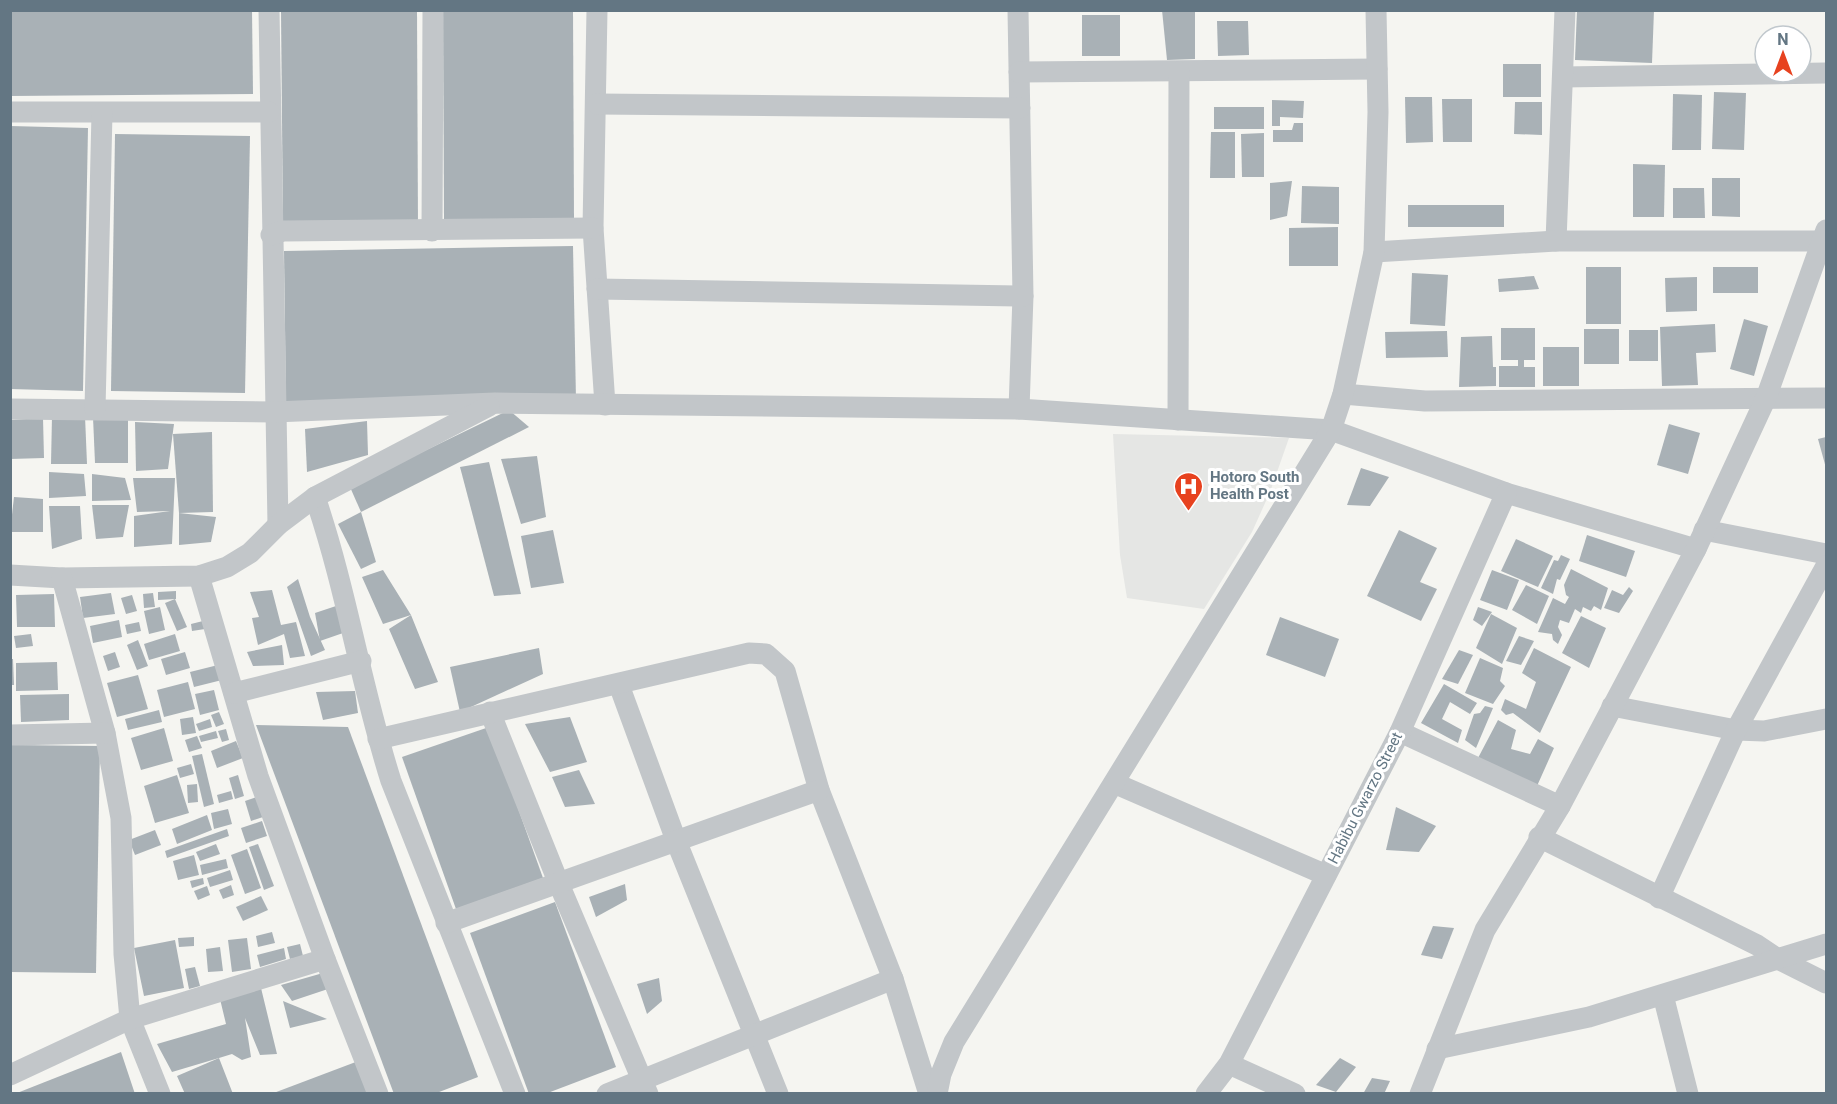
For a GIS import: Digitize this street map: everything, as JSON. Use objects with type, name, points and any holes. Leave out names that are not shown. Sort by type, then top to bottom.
[{"type":"street","points":[[269,10],[274,412],[278,525]]},
{"type":"street","points":[[432,231],[433,10]]},
{"type":"street","points":[[597,10],[593,228],[605,405]]},
{"type":"street","points":[[1018,10],[1023,296],[1018,409]]},
{"type":"street","points":[[937,1094],[940,1074],[954,1042],[1331,430],[1343,394],[1374,252],[1376,10]]},
{"type":"street","points":[[1556,241],[1565,10]]},
{"type":"street","points":[[1019,72],[1377,69]]},
{"type":"street","points":[[1178,420],[1179,72]]},
{"type":"street","points":[[1563,77],[1827,73]]},
{"type":"street","points":[[597,104],[1020,108]]},
{"type":"street","points":[[10,112],[269,112]]},
{"type":"street","points":[[95,410],[102,112]]},
{"type":"street","points":[[271,235],[283,231],[593,228]]},
{"type":"street","points":[[1374,252],[1556,241],[1824,235],[1766,398],[1700,539],[1560,806],[1539,837],[1485,930],[1420,1094]]},
{"type":"street","points":[[597,289],[1023,296]]},
{"type":"street","points":[[1343,394],[1437,401],[1827,398]]},
{"type":"street","points":[[10,409],[274,412],[495,403],[1018,409],[1331,430],[1506,493],[1700,539],[1827,554]]},
{"type":"street","points":[[10,574],[62,578],[199,576],[227,567],[250,553],[278,525],[315,496],[495,403]]},
{"type":"street","name":"Habibu Gwarzo Street","points":[[1206,1094],[1229,1064],[1400,732],[1506,493]]},
{"type":"street","points":[[315,496],[335,556],[378,739],[391,781],[515,1094]]},
{"type":"street","points":[[1659,898],[1736,730],[1827,566]]},
{"type":"street","points":[[199,576],[258,776],[325,959],[378,1094]]},
{"type":"street","points":[[62,578],[105,733],[124,846],[124,954],[130,1019],[160,1094]]},
{"type":"street","points":[[378,739],[490,712],[619,685],[749,653],[766,654],[785,671],[819,790],[893,979],[929,1094]]},
{"type":"street","points":[[234,693],[361,661]]},
{"type":"street","points":[[619,685],[677,843],[778,1094]]},
{"type":"street","points":[[1612,706],[1736,730],[1764,731],[1827,719]]},
{"type":"street","points":[[490,712],[559,884],[645,1086]]},
{"type":"street","points":[[1400,732],[1560,806]]},
{"type":"street","points":[[10,735],[105,733]]},
{"type":"street","points":[[1113,783],[1326,874]]},
{"type":"street","points":[[446,923],[677,843],[819,790]]},
{"type":"street","points":[[1539,837],[1757,945],[1825,988]]},
{"type":"street","points":[[1437,1049],[1589,1017],[1827,944]]},
{"type":"street","points":[[10,1075],[130,1019],[325,959]]},
{"type":"street","points":[[607,1094],[645,1086],[754,1033],[893,979]]},
{"type":"street","points":[[1663,995],[1688,1094]]},
{"type":"street","points":[[1229,1064],[1296,1094]]},
{"type":"shaded area","name":"Hotoro South Health Post","points":[[1113,434],[1289,438],[1270,492],[1252,532],[1204,609],[1127,598],[1120,555]]},
{"type":"building","points":[[10,10],[252,10],[253,94],[10,96]]},
{"type":"building","points":[[281,10],[417,10],[418,230],[283,231]]},
{"type":"building","points":[[443,10],[573,10],[574,220],[444,220]]},
{"type":"building","points":[[1162,10],[1195,10],[1195,59],[1167,60]]},
{"type":"building","points":[[1577,10],[1654,10],[1652,63],[1575,60]]},
{"type":"building","points":[[1082,15],[1120,15],[1120,56],[1082,56]]},
{"type":"building","points":[[1217,21],[1248,21],[1249,55],[1218,56]]},
{"type":"building","points":[[1503,64],[1541,64],[1541,97],[1503,97]]},
{"type":"building","points":[[1714,92],[1746,93],[1744,150],[1712,149]]},
{"type":"building","points":[[1673,94],[1702,95],[1701,150],[1672,150]]},
{"type":"building","points":[[1405,97],[1432,97],[1433,142],[1406,143]]},
{"type":"building","points":[[1442,99],[1472,99],[1472,142],[1443,142]]},
{"type":"building","points":[[1272,100],[1304,101],[1303,118],[1280,117],[1280,126],[1272,126]]},
{"type":"building","points":[[1515,102],[1542,102],[1542,135],[1514,134]]},
{"type":"building","points":[[1214,107],[1264,107],[1264,129],[1214,129]]},
{"type":"building","points":[[1294,123],[1303,123],[1303,142],[1273,142],[1273,130],[1292,130]]},
{"type":"building","points":[[10,126],[88,128],[83,391],[10,389]]},
{"type":"building","points":[[1211,132],[1235,132],[1235,178],[1210,178]]},
{"type":"building","points":[[1264,133],[1264,177],[1242,177],[1241,134]]},
{"type":"building","points":[[115,134],[250,136],[245,393],[111,391]]},
{"type":"building","points":[[1633,164],[1665,165],[1664,217],[1633,217]]},
{"type":"building","points":[[1712,178],[1740,178],[1740,217],[1712,216]]},
{"type":"building","points":[[1292,181],[1287,216],[1270,220],[1270,183]]},
{"type":"building","points":[[1302,186],[1339,187],[1339,224],[1301,223]]},
{"type":"building","points":[[1673,188],[1704,188],[1705,218],[1673,218]]},
{"type":"building","points":[[1408,205],[1504,205],[1504,227],[1408,227]]},
{"type":"building","points":[[1338,227],[1338,266],[1289,266],[1289,228]]},
{"type":"building","points":[[573,246],[576,400],[286,405],[284,251]]},
{"type":"building","points":[[1586,267],[1621,267],[1621,324],[1586,324]]},
{"type":"building","points":[[1713,267],[1758,267],[1758,293],[1713,293]]},
{"type":"building","points":[[1412,273],[1448,275],[1445,326],[1410,324]]},
{"type":"building","points":[[1534,276],[1539,289],[1499,292],[1498,279]]},
{"type":"building","points":[[1697,277],[1697,311],[1666,312],[1665,278]]},
{"type":"building","points":[[1744,319],[1768,326],[1754,376],[1730,369]]},
{"type":"building","points":[[1715,324],[1716,352],[1696,353],[1698,385],[1662,386],[1660,327]]},
{"type":"building","points":[[1501,328],[1535,328],[1535,360],[1524,360],[1524,367],[1535,367],[1535,387],[1499,387],[1499,366],[1518,366],[1518,360],[1501,360]]},
{"type":"building","points":[[1584,329],[1619,329],[1619,364],[1584,364]]},
{"type":"building","points":[[1629,330],[1658,330],[1658,361],[1629,361]]},
{"type":"building","points":[[1447,331],[1448,357],[1386,358],[1385,332]]},
{"type":"building","points":[[1492,336],[1496,386],[1459,387],[1461,337]]},
{"type":"building","points":[[1543,347],[1579,347],[1579,386],[1543,386]]},
{"type":"building","points":[[509,410],[529,427],[361,512],[350,487]]},
{"type":"building","points":[[52,416],[85,416],[87,464],[51,464]]},
{"type":"building","points":[[93,417],[128,417],[128,463],[95,463]]},
{"type":"building","points":[[43,418],[44,458],[10,459],[10,420]]},
{"type":"building","points":[[367,421],[368,455],[307,472],[305,429]]},
{"type":"building","points":[[135,422],[174,424],[168,469],[136,471]]},
{"type":"building","points":[[1669,424],[1700,433],[1688,474],[1657,465]]},
{"type":"building","points":[[212,432],[213,512],[179,513],[173,434]]},
{"type":"building","points":[[1826,437],[1826,468],[1818,439]]},
{"type":"building","points":[[537,456],[546,517],[521,524],[501,459]]},
{"type":"building","points":[[489,462],[521,594],[494,596],[460,467]]},
{"type":"building","points":[[1361,468],[1389,477],[1370,506],[1347,505]]},
{"type":"building","points":[[49,472],[84,474],[86,496],[49,498]]},
{"type":"building","points":[[92,474],[125,478],[131,500],[92,501]]},
{"type":"building","points":[[133,478],[175,478],[172,544],[134,547],[134,516],[170,511],[137,512]]},
{"type":"building","points":[[14,497],[43,499],[43,532],[10,532]]},
{"type":"building","points":[[92,505],[129,505],[123,537],[96,539]]},
{"type":"building","points":[[49,506],[80,506],[82,539],[52,549]]},
{"type":"building","points":[[361,512],[376,562],[361,569],[338,524]]},
{"type":"building","points":[[179,513],[216,517],[211,542],[179,545]]},
{"type":"building","points":[[553,530],[564,583],[531,588],[521,536]]},
{"type":"building","points":[[1399,530],[1437,548],[1420,582],[1437,589],[1421,621],[1367,596]]},
{"type":"building","points":[[1587,535],[1635,551],[1626,577],[1579,561]]},
{"type":"building","points":[[1516,539],[1553,556],[1538,587],[1501,571]]},
{"type":"building","points":[[1561,555],[1570,559],[1560,580],[1557,579],[1553,594],[1541,588],[1554,560],[1558,561]]},
{"type":"building","points":[[1571,569],[1608,588],[1601,610],[1594,606],[1591,611],[1583,607],[1581,613],[1575,609],[1569,623],[1560,620],[1558,627],[1562,635],[1558,644],[1553,640],[1552,634],[1538,632],[1553,598],[1565,604],[1569,597],[1566,595],[1564,585]]},
{"type":"building","points":[[383,570],[411,615],[383,624],[362,577]]},
{"type":"building","points":[[1492,570],[1519,580],[1507,610],[1480,600]]},
{"type":"building","points":[[298,579],[310,617],[325,650],[311,656],[287,587]]},
{"type":"building","points":[[1526,585],[1549,596],[1537,624],[1512,610]]},
{"type":"building","points":[[1629,587],[1633,591],[1619,613],[1604,608],[1612,590],[1623,595]]},
{"type":"building","points":[[272,590],[281,625],[296,622],[305,656],[290,658],[284,634],[258,645],[252,618],[259,617],[250,592]]},
{"type":"building","points":[[176,591],[176,599],[158,600],[158,592]]},
{"type":"building","points":[[111,593],[115,614],[83,618],[80,597]]},
{"type":"building","points":[[153,593],[155,607],[144,608],[143,594]]},
{"type":"building","points":[[54,594],[55,627],[17,627],[16,595]]},
{"type":"building","points":[[132,595],[137,611],[126,614],[121,598]]},
{"type":"building","points":[[175,599],[187,627],[177,631],[165,603]]},
{"type":"building","points":[[339,605],[346,632],[320,641],[315,613]]},
{"type":"building","points":[[160,607],[165,630],[149,634],[144,611]]},
{"type":"building","points":[[1478,607],[1492,612],[1482,626],[1473,620]]},
{"type":"building","points":[[1491,614],[1517,628],[1502,664],[1476,648]]},
{"type":"building","points":[[411,615],[438,682],[415,689],[389,629]]},
{"type":"building","points":[[1581,616],[1606,628],[1589,668],[1562,653]]},
{"type":"building","points":[[1280,617],[1339,639],[1325,677],[1266,655]]},
{"type":"building","points":[[119,620],[122,637],[93,643],[90,626]]},
{"type":"building","points":[[203,621],[205,629],[192,631],[191,624]]},
{"type":"building","points":[[139,622],[141,631],[127,634],[125,625]]},
{"type":"building","points":[[31,634],[33,646],[16,648],[14,636]]},
{"type":"building","points":[[175,634],[180,651],[149,660],[144,644]]},
{"type":"building","points":[[1519,636],[1534,641],[1521,665],[1506,661]]},
{"type":"building","points":[[138,640],[148,666],[137,670],[127,645]]},
{"type":"building","points":[[282,645],[284,665],[253,666],[247,652]]},
{"type":"building","points":[[539,648],[543,674],[460,712],[450,667]]},
{"type":"building","points":[[1534,648],[1571,667],[1540,733],[1513,713],[1506,715],[1501,710],[1505,699],[1526,709],[1536,682],[1522,673]]},
{"type":"building","points":[[1459,650],[1473,655],[1458,684],[1442,679]]},
{"type":"building","points":[[115,652],[120,667],[108,671],[103,656]]},
{"type":"building","points":[[185,652],[190,668],[166,675],[161,659]]},
{"type":"building","points":[[1480,658],[1503,668],[1500,681],[1505,686],[1493,704],[1465,693]]},
{"type":"building","points":[[10,659],[13,659],[14,685],[10,685]]},
{"type":"building","points":[[57,662],[58,690],[16,691],[16,663]]},
{"type":"building","points":[[218,665],[222,680],[194,687],[190,672]]},
{"type":"building","points":[[138,675],[148,709],[117,717],[107,683]]},
{"type":"building","points":[[188,682],[195,709],[164,717],[157,690]]},
{"type":"building","points":[[1444,684],[1477,703],[1470,714],[1450,702],[1442,719],[1462,730],[1458,743],[1421,723]]},
{"type":"building","points":[[214,690],[219,710],[200,715],[195,694]]},
{"type":"building","points":[[355,691],[358,713],[323,720],[316,692]]},
{"type":"building","points":[[69,694],[69,720],[21,722],[20,695]]},
{"type":"building","points":[[1485,706],[1493,708],[1476,748],[1465,740],[1474,714],[1480,713]]},
{"type":"building","points":[[159,710],[162,722],[128,730],[125,719]]},
{"type":"building","points":[[219,712],[224,724],[216,727],[211,715]]},
{"type":"building","points":[[193,717],[196,733],[182,735],[180,719]]},
{"type":"building","points":[[570,717],[587,762],[550,772],[525,724]]},
{"type":"building","points":[[210,719],[212,727],[199,731],[196,724]]},
{"type":"building","points":[[1498,720],[1516,730],[1511,749],[1530,754],[1538,739],[1554,748],[1537,786],[1478,758]]},
{"type":"building","points":[[256,725],[348,727],[478,1077],[434,1094],[394,1094]]},
{"type":"building","points":[[489,727],[543,878],[456,909],[402,757]]},
{"type":"building","points":[[164,728],[173,761],[141,770],[131,738]]},
{"type":"building","points":[[226,729],[229,740],[222,742],[218,731]]},
{"type":"building","points":[[216,731],[218,738],[201,742],[199,736]]},
{"type":"building","points":[[197,736],[202,748],[189,752],[185,740]]},
{"type":"building","points":[[236,741],[243,758],[217,768],[211,751]]},
{"type":"building","points":[[10,745],[100,746],[96,973],[10,972]]},
{"type":"building","points":[[202,754],[214,804],[204,807],[192,756]]},
{"type":"building","points":[[191,764],[194,774],[180,778],[177,768]]},
{"type":"building","points":[[579,770],[595,804],[565,807],[552,777]]},
{"type":"building","points":[[177,775],[189,813],[155,823],[144,786]]},
{"type":"building","points":[[238,775],[244,796],[235,799],[229,778]]},
{"type":"building","points":[[197,784],[198,802],[188,803],[187,785]]},
{"type":"building","points":[[231,791],[233,799],[219,803],[217,795]]},
{"type":"building","points":[[257,797],[263,817],[251,821],[245,801]]},
{"type":"building","points":[[1396,807],[1436,826],[1419,852],[1386,850]]},
{"type":"building","points":[[228,809],[232,824],[214,829],[211,813]]},
{"type":"building","points":[[207,815],[212,830],[177,844],[172,829]]},
{"type":"building","points":[[262,821],[267,836],[246,843],[241,828]]},
{"type":"building","points":[[227,829],[229,836],[167,858],[165,851]]},
{"type":"building","points":[[155,830],[161,845],[135,855],[129,840]]},
{"type":"building","points":[[216,844],[220,854],[200,861],[196,852]]},
{"type":"building","points":[[258,844],[274,886],[264,890],[249,847]]},
{"type":"building","points":[[247,849],[261,888],[245,894],[231,855]]},
{"type":"building","points":[[194,855],[199,875],[178,880],[173,861]]},
{"type":"building","points":[[226,859],[228,868],[202,875],[200,865]]},
{"type":"building","points":[[230,870],[233,880],[210,887],[207,878]]},
{"type":"building","points":[[203,878],[204,884],[192,888],[190,881]]},
{"type":"building","points":[[625,884],[627,900],[596,917],[589,897]]},
{"type":"building","points":[[231,885],[234,895],[223,899],[219,890]]},
{"type":"building","points":[[207,886],[210,895],[198,900],[194,891]]},
{"type":"building","points":[[261,896],[268,910],[243,921],[236,907]]},
{"type":"building","points":[[555,902],[616,1067],[545,1094],[529,1094],[470,933]]},
{"type":"building","points":[[1433,926],[1454,928],[1442,959],[1421,955]]},
{"type":"building","points":[[272,932],[275,943],[258,947],[256,936]]},
{"type":"building","points":[[194,937],[194,946],[179,947],[178,938]]},
{"type":"building","points":[[247,938],[251,969],[232,972],[228,940]]},
{"type":"building","points":[[175,940],[184,988],[144,996],[134,948]]},
{"type":"building","points":[[300,944],[303,956],[290,959],[287,947]]},
{"type":"building","points":[[220,947],[223,971],[208,972],[206,949]]},
{"type":"building","points":[[284,948],[286,959],[260,967],[257,955]]},
{"type":"building","points":[[195,967],[200,986],[189,989],[185,969]]},
{"type":"building","points":[[323,973],[331,988],[292,1001],[281,985]]},
{"type":"building","points":[[659,978],[662,1001],[647,1014],[637,984]]},
{"type":"building","points":[[261,988],[277,1054],[260,1055],[245,1018],[251,1057],[242,1060],[232,1054],[172,1072],[157,1044],[226,1024],[220,999]]},
{"type":"building","points":[[283,1001],[327,1019],[290,1028]]},
{"type":"building","points":[[121,1052],[135,1094],[17,1094],[17,1093]]},
{"type":"building","points":[[219,1058],[233,1094],[185,1094],[177,1076]]},
{"type":"building","points":[[1340,1058],[1356,1067],[1336,1092],[1316,1085]]},
{"type":"building","points":[[361,1060],[373,1094],[271,1094]]},
{"type":"building","points":[[1372,1078],[1390,1081],[1384,1094],[1363,1094]]},
{"type":"place","name":"Hotoro South Health Post","points":[[1189,512]]}]
